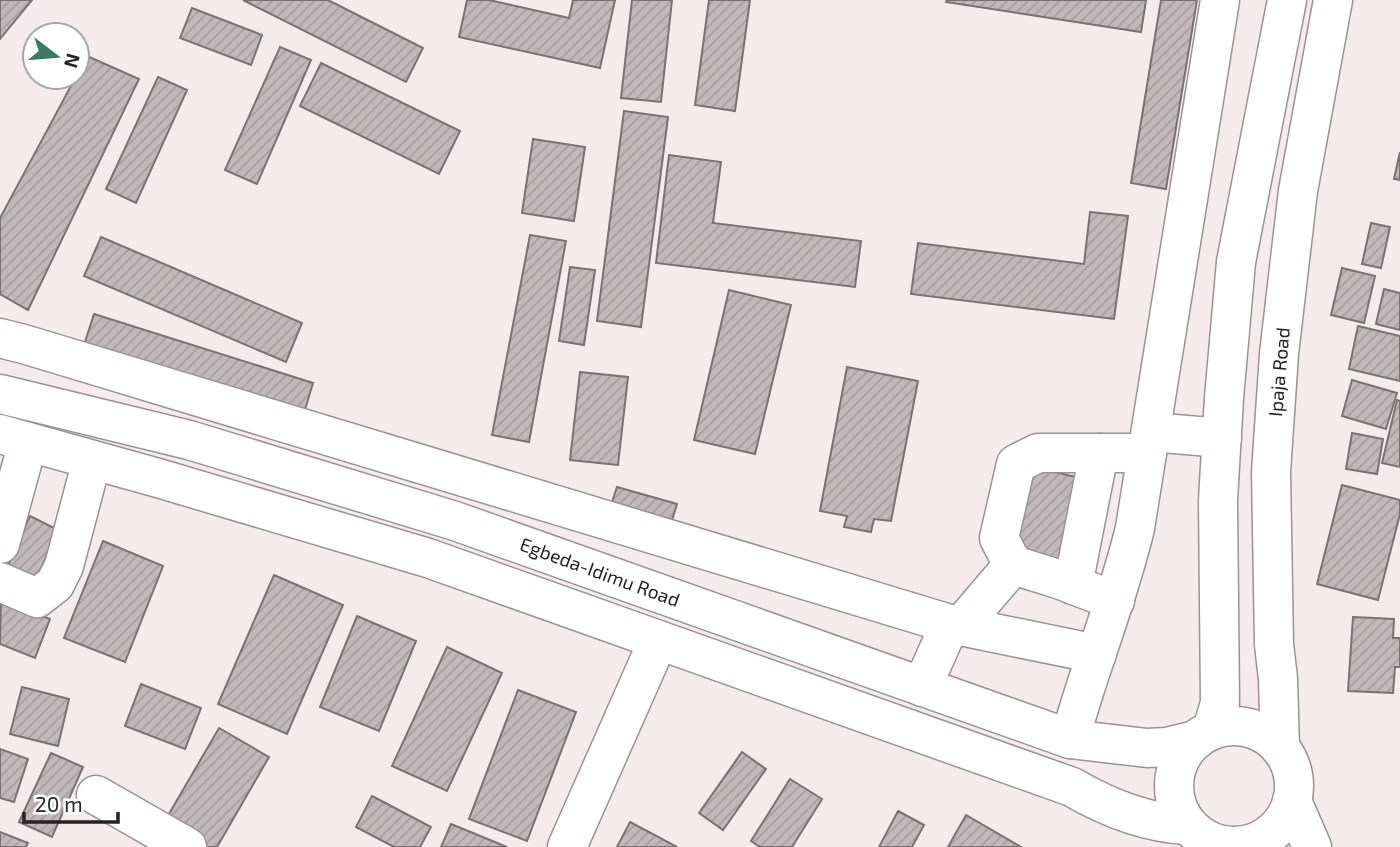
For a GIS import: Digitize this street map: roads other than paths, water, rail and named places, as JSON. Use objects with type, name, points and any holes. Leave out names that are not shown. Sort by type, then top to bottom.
[{"type":"main road","points":[[1070,739],[1080,701],[1115,601],[1135,528],[1220,0]]},
{"type":"main road","points":[[1208,839],[1178,808],[1174,790],[1176,771],[1184,754],[1204,735],[1220,703],[1218,500],[1236,262],[1287,0]]},
{"type":"main road","name":"Ipaja Road","points":[[1280,748],[1274,644],[1271,472],[1279,354],[1298,191],[1333,0]]},
{"type":"main road","points":[[0,338],[956,625],[1097,654]]},
{"type":"main road","name":"Egbeda-Idimu Road","points":[[0,394],[189,440],[455,521],[1070,739],[1147,748],[1167,747],[1204,735]]},
{"type":"main road","points":[[0,544],[14,438],[428,558],[1072,787],[1143,818],[1208,839],[1237,846],[1255,842],[1271,833],[1284,819],[1292,802],[1293,783],[1289,764],[1280,748],[1266,736],[1249,728],[1230,726],[1204,735]]},
{"type":"main road","points":[[1115,601],[1013,565],[999,538],[1016,464],[1038,453],[1099,453],[1149,443],[1222,438]]},
{"type":"main road","points":[[1073,585],[1099,453]]},
{"type":"main road","points":[[0,582],[37,598],[55,584],[64,566],[92,460]]},
{"type":"main road","points":[[922,687],[956,625],[1013,565]]},
{"type":"main road","points":[[567,847],[657,641]]},
{"type":"main road","points":[[96,795],[187,847]]},
{"type":"main road","points":[[1292,802],[1312,847]]}]
